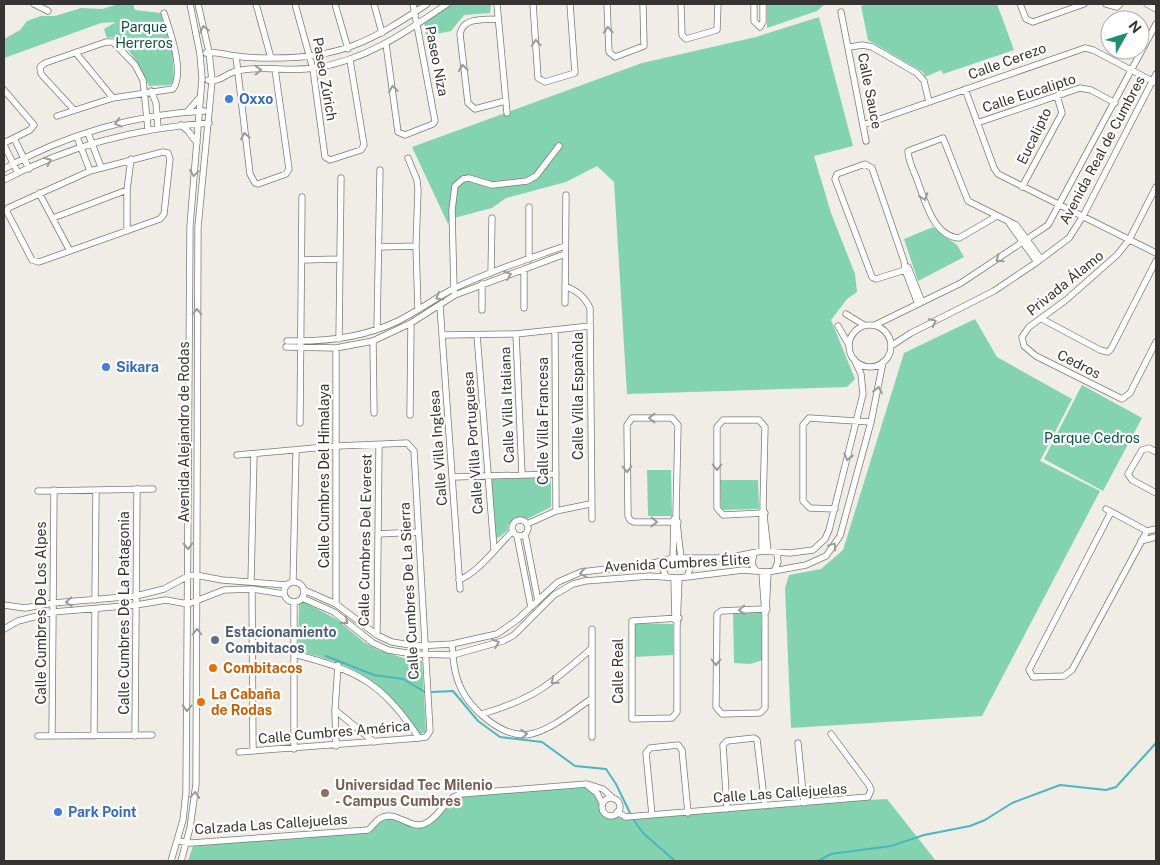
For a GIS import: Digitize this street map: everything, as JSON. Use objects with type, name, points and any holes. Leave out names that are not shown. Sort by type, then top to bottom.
[{"type":"street","points":[[34,4],[48,11]]},
{"type":"street","name":"Avenida Alejandro de Rodas","points":[[171,861],[183,820],[187,761],[191,193],[200,124],[202,78],[200,54],[190,4]]},
{"type":"street","name":"Avenida Alejandro de Rodas","points":[[181,861],[194,809],[196,770],[198,227],[212,81],[209,52],[198,4]]},
{"type":"street","points":[[256,4],[271,58]]},
{"type":"street","name":"Paseo Zúrich","points":[[295,4],[313,69],[327,159],[363,148],[350,60]]},
{"type":"street","points":[[336,4],[348,49]]},
{"type":"street","points":[[374,4],[382,33]]},
{"type":"street","name":"Paseo Niza","points":[[386,44],[400,134],[405,135],[435,123],[412,4]]},
{"type":"street","points":[[200,54],[209,52],[271,58],[310,57],[348,49],[382,33],[427,4]]},
{"type":"street","points":[[202,78],[212,81],[236,71],[313,69],[350,60],[386,44],[447,4]]},
{"type":"street","points":[[497,4],[507,112]]},
{"type":"street","points":[[533,4],[538,78],[541,82],[575,73],[570,4]]},
{"type":"street","points":[[607,4],[609,52],[615,57],[644,46],[643,4]]},
{"type":"street","points":[[681,4],[682,35],[684,38],[705,35],[717,30],[718,4]]},
{"type":"street","points":[[754,4],[754,20],[760,26],[763,22],[763,4]]},
{"type":"street","points":[[1020,4],[1026,19],[1033,22],[1084,4]]},
{"type":"street","points":[[1106,4],[1117,7],[1120,4]]},
{"type":"street","points":[[1147,4],[1156,9]]},
{"type":"street","name":"Calle Sauce","points":[[841,12],[866,140]]},
{"type":"street","points":[[57,116],[113,98],[170,90],[176,83],[177,63],[164,13]]},
{"type":"street","points":[[497,19],[469,22],[462,27],[460,34],[467,98],[472,107],[475,108],[505,101]]},
{"type":"street","name":"Avenida Real de Cumbres","points":[[874,325],[961,283],[1048,225],[1133,70],[1156,24]]},
{"type":"street","points":[[74,110],[41,74],[40,67],[45,62],[106,42],[113,42],[121,47],[135,65],[146,87],[153,93],[158,128]]},
{"type":"street","points":[[848,47],[863,45],[872,47],[917,73],[924,81],[929,102]]},
{"type":"street","name":"Calle Cerezo","points":[[863,124],[1084,48],[1133,70],[1154,82]]},
{"type":"street","points":[[76,53],[113,98]]},
{"type":"street","points":[[236,56],[236,71],[250,174],[255,183],[262,184],[288,172],[274,69]]},
{"type":"street","name":"Avenida Real de Cumbres","points":[[891,346],[911,333],[994,290],[1069,238],[1083,216],[1154,82],[1156,74]]},
{"type":"street","points":[[146,87],[148,129]]},
{"type":"street","name":"Calle Eucalipto","points":[[977,124],[1086,88],[1115,103]]},
{"type":"street","points":[[965,89],[994,168],[1002,177],[1156,254]]},
{"type":"street","points":[[4,90],[34,125],[30,130],[4,144],[18,173]]},
{"type":"street","points":[[186,113],[198,102],[201,95]]},
{"type":"street","name":"Eucalipto","points":[[1022,186],[1062,113],[1057,96]]},
{"type":"street","points":[[4,169],[24,158],[120,122],[147,117],[210,111]]},
{"type":"street","points":[[4,180],[92,144],[148,129],[209,123]]},
{"type":"street","points":[[181,126],[188,131],[197,143]]},
{"type":"street","points":[[88,133],[101,167]]},
{"type":"street","points":[[77,137],[90,171]]},
{"type":"street","points":[[14,138],[29,169]]},
{"type":"street","points":[[997,216],[959,238],[943,230],[929,212],[908,151],[943,138],[968,202],[1016,225],[1025,242],[1039,260]]},
{"type":"street","points":[[455,295],[452,200],[454,190],[459,181],[469,178],[500,186],[527,182],[536,176],[559,146]]},
{"type":"street","points":[[163,152],[168,153],[170,159],[164,214],[160,219],[70,251],[35,262],[32,260],[7,212],[8,208],[90,171],[131,159],[163,152]]},
{"type":"street","points":[[408,158],[418,184],[416,246],[418,310]]},
{"type":"street","points":[[127,232],[127,190],[131,159]]},
{"type":"street","points":[[907,269],[876,279],[872,278],[835,179],[837,174],[865,164],[872,168],[920,303]]},
{"type":"street","points":[[377,329],[380,170]]},
{"type":"street","points":[[339,339],[341,178]]},
{"type":"street","name":"Privada Álamo","points":[[1024,346],[1023,333],[1103,270],[1129,240],[1156,187]]},
{"type":"street","points":[[53,218],[127,190]]},
{"type":"street","points":[[39,193],[70,251]]},
{"type":"street","points":[[564,304],[566,195]]},
{"type":"street","points":[[300,423],[302,197]]},
{"type":"street","points":[[529,208],[529,259]]},
{"type":"street","points":[[491,272],[492,218]]},
{"type":"street","points":[[379,247],[416,246]]},
{"type":"street","points":[[301,345],[339,339],[377,329],[418,310],[454,288],[491,272],[565,246]]},
{"type":"street","points":[[286,344],[336,348],[373,340],[411,323],[455,295],[565,254]]},
{"type":"street","points":[[302,260],[340,259]]},
{"type":"street","points":[[1042,319],[1100,350],[1108,352],[1111,350],[1156,261]]},
{"type":"street","points":[[524,269],[524,308]]},
{"type":"street","points":[[482,284],[482,310]]},
{"type":"street","name":"Calle Villa Española","points":[[565,286],[578,291],[586,299],[590,308],[590,504],[592,519]]},
{"type":"street","name":"Calle Villa Inglesa","points":[[440,306],[460,589]]},
{"type":"street","points":[[838,326],[849,345],[861,374],[863,385],[857,420],[835,509],[825,539],[813,550],[818,561],[830,552],[840,536],[871,422],[883,362],[889,355],[891,346],[887,333],[874,325],[864,325],[846,314]]},
{"type":"street","points":[[410,415],[411,323]]},
{"type":"street","points":[[849,345],[853,333],[864,325]]},
{"type":"street","points":[[443,335],[516,334],[590,326]]},
{"type":"street","name":"Calle Villa Francesa","points":[[555,331],[556,511]]},
{"type":"street","name":"Calle Villa Italiana","points":[[516,334],[522,475]]},
{"type":"street","name":"Calle Villa Portuguesa","points":[[478,335],[494,549]]},
{"type":"street","points":[[373,340],[374,413]]},
{"type":"street","name":"Cedros","points":[[1024,346],[1036,356],[1119,398],[1125,398],[1130,393],[1156,342]]},
{"type":"street","name":"Calle Cumbres Del Himalaya","points":[[336,348],[336,604]]},
{"type":"street","points":[[854,360],[868,367],[883,362]]},
{"type":"street","points":[[673,558],[676,522],[678,424],[672,418],[632,418],[627,425],[628,516],[634,522],[676,522]]},
{"type":"street","points":[[835,509],[810,508],[803,501],[803,425],[810,418],[871,422]]},
{"type":"street","points":[[763,511],[722,515],[717,508],[717,427],[723,420],[759,420],[763,422],[765,427],[763,511],[765,551]]},
{"type":"street","name":"Calle Cumbres De La Sierra","points":[[379,445],[407,443],[414,452],[417,532],[426,646],[429,734]]},
{"type":"street","points":[[237,455],[296,452],[337,446],[379,445]]},
{"type":"street","name":"Calle Cumbres Del Everest","points":[[377,635],[379,445]]},
{"type":"street","points":[[1156,452],[1149,448],[1142,450],[1128,474],[1132,480],[1156,493]]},
{"type":"street","name":"Calle Cumbres Del Himalaya","points":[[290,584],[296,452]]},
{"type":"street","points":[[251,582],[254,454]]},
{"type":"street","points":[[453,477],[556,474]]},
{"type":"street","name":"Calle Cumbres De La Patagonia","points":[[135,736],[137,489]]},
{"type":"street","points":[[38,491],[153,489]]},
{"type":"street","name":"Calle Cumbres De Los Alpes","points":[[52,736],[54,490]]},
{"type":"street","points":[[95,600],[96,490]]},
{"type":"street","points":[[527,524],[556,511],[590,504]]},
{"type":"street","points":[[1147,531],[1072,670],[1064,676],[1033,677],[1029,670],[1108,510],[1147,531],[1156,529]]},
{"type":"street","points":[[532,616],[515,533],[516,522],[521,520],[527,524],[528,530],[525,534],[540,608]]},
{"type":"street","points":[[676,522],[684,558],[690,568],[687,577]]},
{"type":"street","points":[[378,534],[417,532]]},
{"type":"street","points":[[460,580],[472,575],[494,549],[515,533],[525,534]]},
{"type":"street","points":[[1141,541],[1156,537]]},
{"type":"street","name":"Avenida Cumbres Élite","points":[[304,590],[336,604],[377,635],[405,645],[452,644],[497,634],[517,620],[537,599],[568,576],[581,572],[673,558],[727,558],[765,551],[777,553],[813,550]]},
{"type":"street","points":[[754,553],[752,564],[762,572],[765,611],[765,708],[760,713],[722,714],[716,707],[716,618],[720,611],[765,611]]},
{"type":"street","points":[[775,569],[778,562],[777,553]]},
{"type":"street","points":[[666,560],[663,569],[666,577]]},
{"type":"street","name":"Avenida Cumbres Élite","points":[[302,598],[334,612],[373,643],[388,650],[453,655],[503,641],[514,635],[554,595],[573,584],[608,579],[677,578],[726,571],[762,572],[818,561]]},
{"type":"street","points":[[522,565],[530,564]]},
{"type":"street","points":[[607,569],[608,579]]},
{"type":"street","points":[[4,605],[25,608],[53,603],[136,596],[164,589],[188,576],[196,575],[222,580],[299,584],[304,590],[302,598],[294,602],[288,600],[284,594],[252,589],[224,590],[207,595],[197,602],[188,604],[166,600],[136,605],[53,612],[18,621],[4,629]]},
{"type":"street","name":"Calle Real","points":[[676,618],[632,621],[632,719],[672,718],[677,712],[677,578]]},
{"type":"street","points":[[284,594],[290,584]]},
{"type":"street","points":[[252,589],[253,751]]},
{"type":"street","points":[[294,602],[294,748]]},
{"type":"street","points":[[94,736],[95,609]]},
{"type":"street","points":[[592,629],[592,737]]},
{"type":"street","points":[[452,644],[460,688],[482,714],[502,730],[517,735],[531,734],[551,726],[591,699]]},
{"type":"street","points":[[482,714],[508,706],[539,692],[591,649]]},
{"type":"street","points":[[294,654],[338,665],[374,685],[387,697],[419,738]]},
{"type":"street","points":[[336,746],[335,710],[338,665]]},
{"type":"street","points":[[335,710],[374,742]]},
{"type":"street","name":"Calle Cumbres América","points":[[239,752],[336,746],[419,738],[429,734]]},
{"type":"street","name":"Calle Las Callejuelas","points":[[617,812],[626,817],[864,799],[870,795],[869,785],[831,734]]},
{"type":"street","points":[[38,736],[152,735]]},
{"type":"street","points":[[727,809],[724,743],[754,738],[757,740],[765,806]]},
{"type":"street","points":[[798,743],[804,803]]},
{"type":"street","points":[[652,815],[646,753],[650,748],[680,747],[688,813]]},
{"type":"street","points":[[187,761],[191,768],[196,770]]},
{"type":"street","points":[[586,784],[597,793],[602,803],[602,809],[606,814],[611,815],[617,812],[619,806],[614,799],[609,798],[602,803]]},
{"type":"street","name":"Calzada Las Callejuelas","points":[[178,841],[187,843],[368,830],[385,816],[394,816],[416,825],[422,825],[432,818],[447,801],[457,795],[586,784],[603,789],[614,799]]},
{"type":"green space","name":"Parque Herreros","points":[[119,4],[133,4],[135,10],[161,13],[172,46],[174,81],[170,85],[149,86],[139,65],[130,52],[112,37],[107,38],[104,29],[116,22],[101,23],[4,58],[4,39],[20,30],[27,21],[41,16],[55,16],[81,8],[102,9]]},
{"type":"green space","points":[[449,4],[491,4],[490,13],[464,15],[451,31],[426,36],[424,21]]},
{"type":"green space","points":[[767,4],[825,4],[817,11],[767,28]]},
{"type":"green space","points":[[867,4],[997,4],[1014,50],[943,74],[941,70],[925,77],[923,72],[868,40],[861,6]]},
{"type":"green space","points":[[819,17],[853,146],[814,156],[831,213],[855,274],[857,292],[847,299],[831,320],[855,379],[847,387],[627,394],[614,182],[597,166],[566,182],[506,198],[492,208],[450,219],[448,224],[412,147],[642,63],[756,37]]},
{"type":"green space","points":[[933,227],[957,245],[964,257],[918,281],[904,239]]},
{"type":"green space","points":[[975,319],[997,357],[1072,399],[1040,461],[1100,491],[982,716],[791,728],[785,588],[789,575],[821,569],[843,550],[904,353]]},
{"type":"green space","name":"Parque Cedros","points":[[1082,385],[1142,418],[1103,491],[1044,459]]},
{"type":"green space","points":[[647,470],[671,470],[672,516],[648,516]]},
{"type":"green space","points":[[551,477],[551,507],[527,519],[521,517],[513,519],[508,525],[508,530],[498,538],[494,536],[491,479]]},
{"type":"green space","points":[[720,480],[758,480],[759,509],[721,510]]},
{"type":"green space","points":[[304,602],[336,619],[364,642],[378,650],[410,660],[422,661],[426,732],[420,734],[396,702],[370,680],[339,663],[301,652],[298,649],[299,604]]},
{"type":"green space","points":[[761,611],[763,660],[750,664],[734,663],[733,612]]},
{"type":"green space","points":[[633,623],[673,624],[673,655],[634,657]]},
{"type":"green space","points":[[587,785],[600,790],[602,815],[887,799],[936,861],[188,861],[193,846],[370,830],[382,820],[388,818],[401,819],[423,825],[460,795]]},
{"type":"waterway","points":[[326,656],[374,675],[403,679],[425,692]]},
{"type":"waterway","points":[[432,692],[453,691],[478,721],[500,737],[542,742],[575,766],[606,769],[616,784],[631,815]]},
{"type":"waterway","points":[[818,861],[831,854],[891,846],[924,835],[970,826],[985,820],[1012,803],[1060,785],[1106,790],[1116,787],[1156,743]]},
{"type":"waterway","points":[[633,819],[643,833],[675,861]]},
{"type":"place","name":"Oxxo","points":[[229,99]]},
{"type":"place","name":"Sikara","points":[[106,367]]},
{"type":"place","name":"Estacionamiento Combitacos","points":[[215,640]]},
{"type":"place","name":"Combitacos","points":[[213,668]]},
{"type":"place","name":"La Cabaña de Rodas","points":[[201,702]]},
{"type":"place","name":"Universidad Tec Milenio - Campus Cumbres","points":[[325,793]]},
{"type":"place","name":"Park Point","points":[[58,812]]}]
